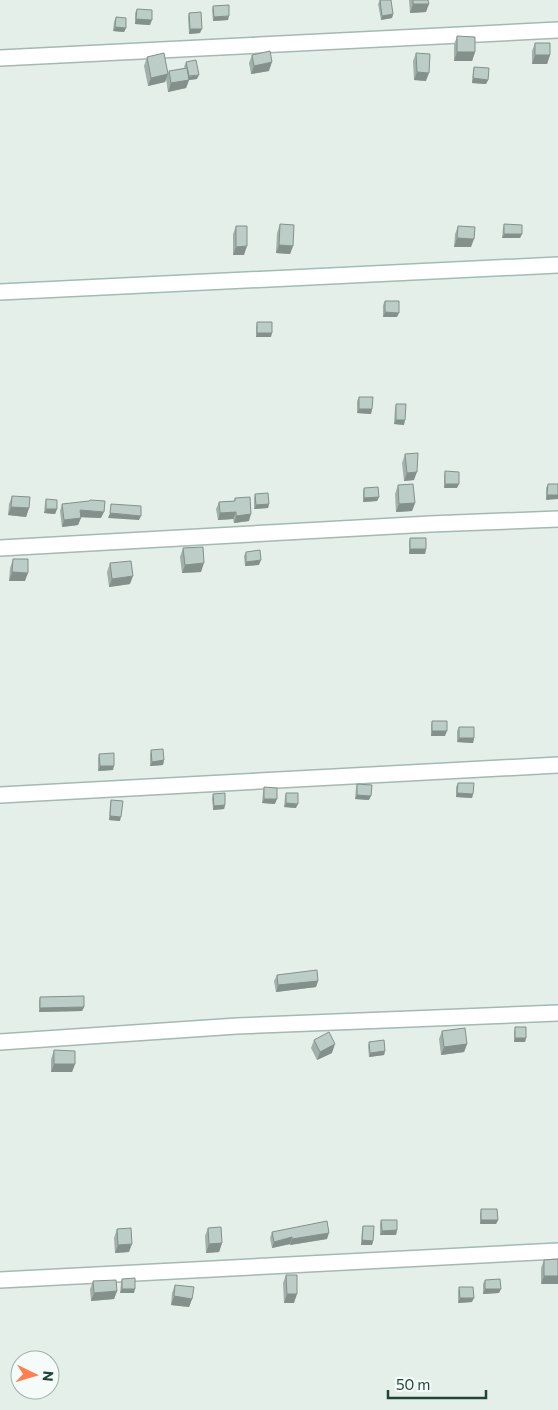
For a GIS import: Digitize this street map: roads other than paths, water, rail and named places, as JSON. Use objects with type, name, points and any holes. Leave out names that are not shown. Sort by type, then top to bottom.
[{"type":"street","points":[[0,58],[558,30]]},
{"type":"street","points":[[0,292],[558,265]]},
{"type":"street","points":[[0,548],[420,524],[558,519]]},
{"type":"street","points":[[0,795],[558,764]]},
{"type":"street","points":[[0,1042],[237,1026],[558,1013]]},
{"type":"street","points":[[0,1280],[558,1252]]}]
